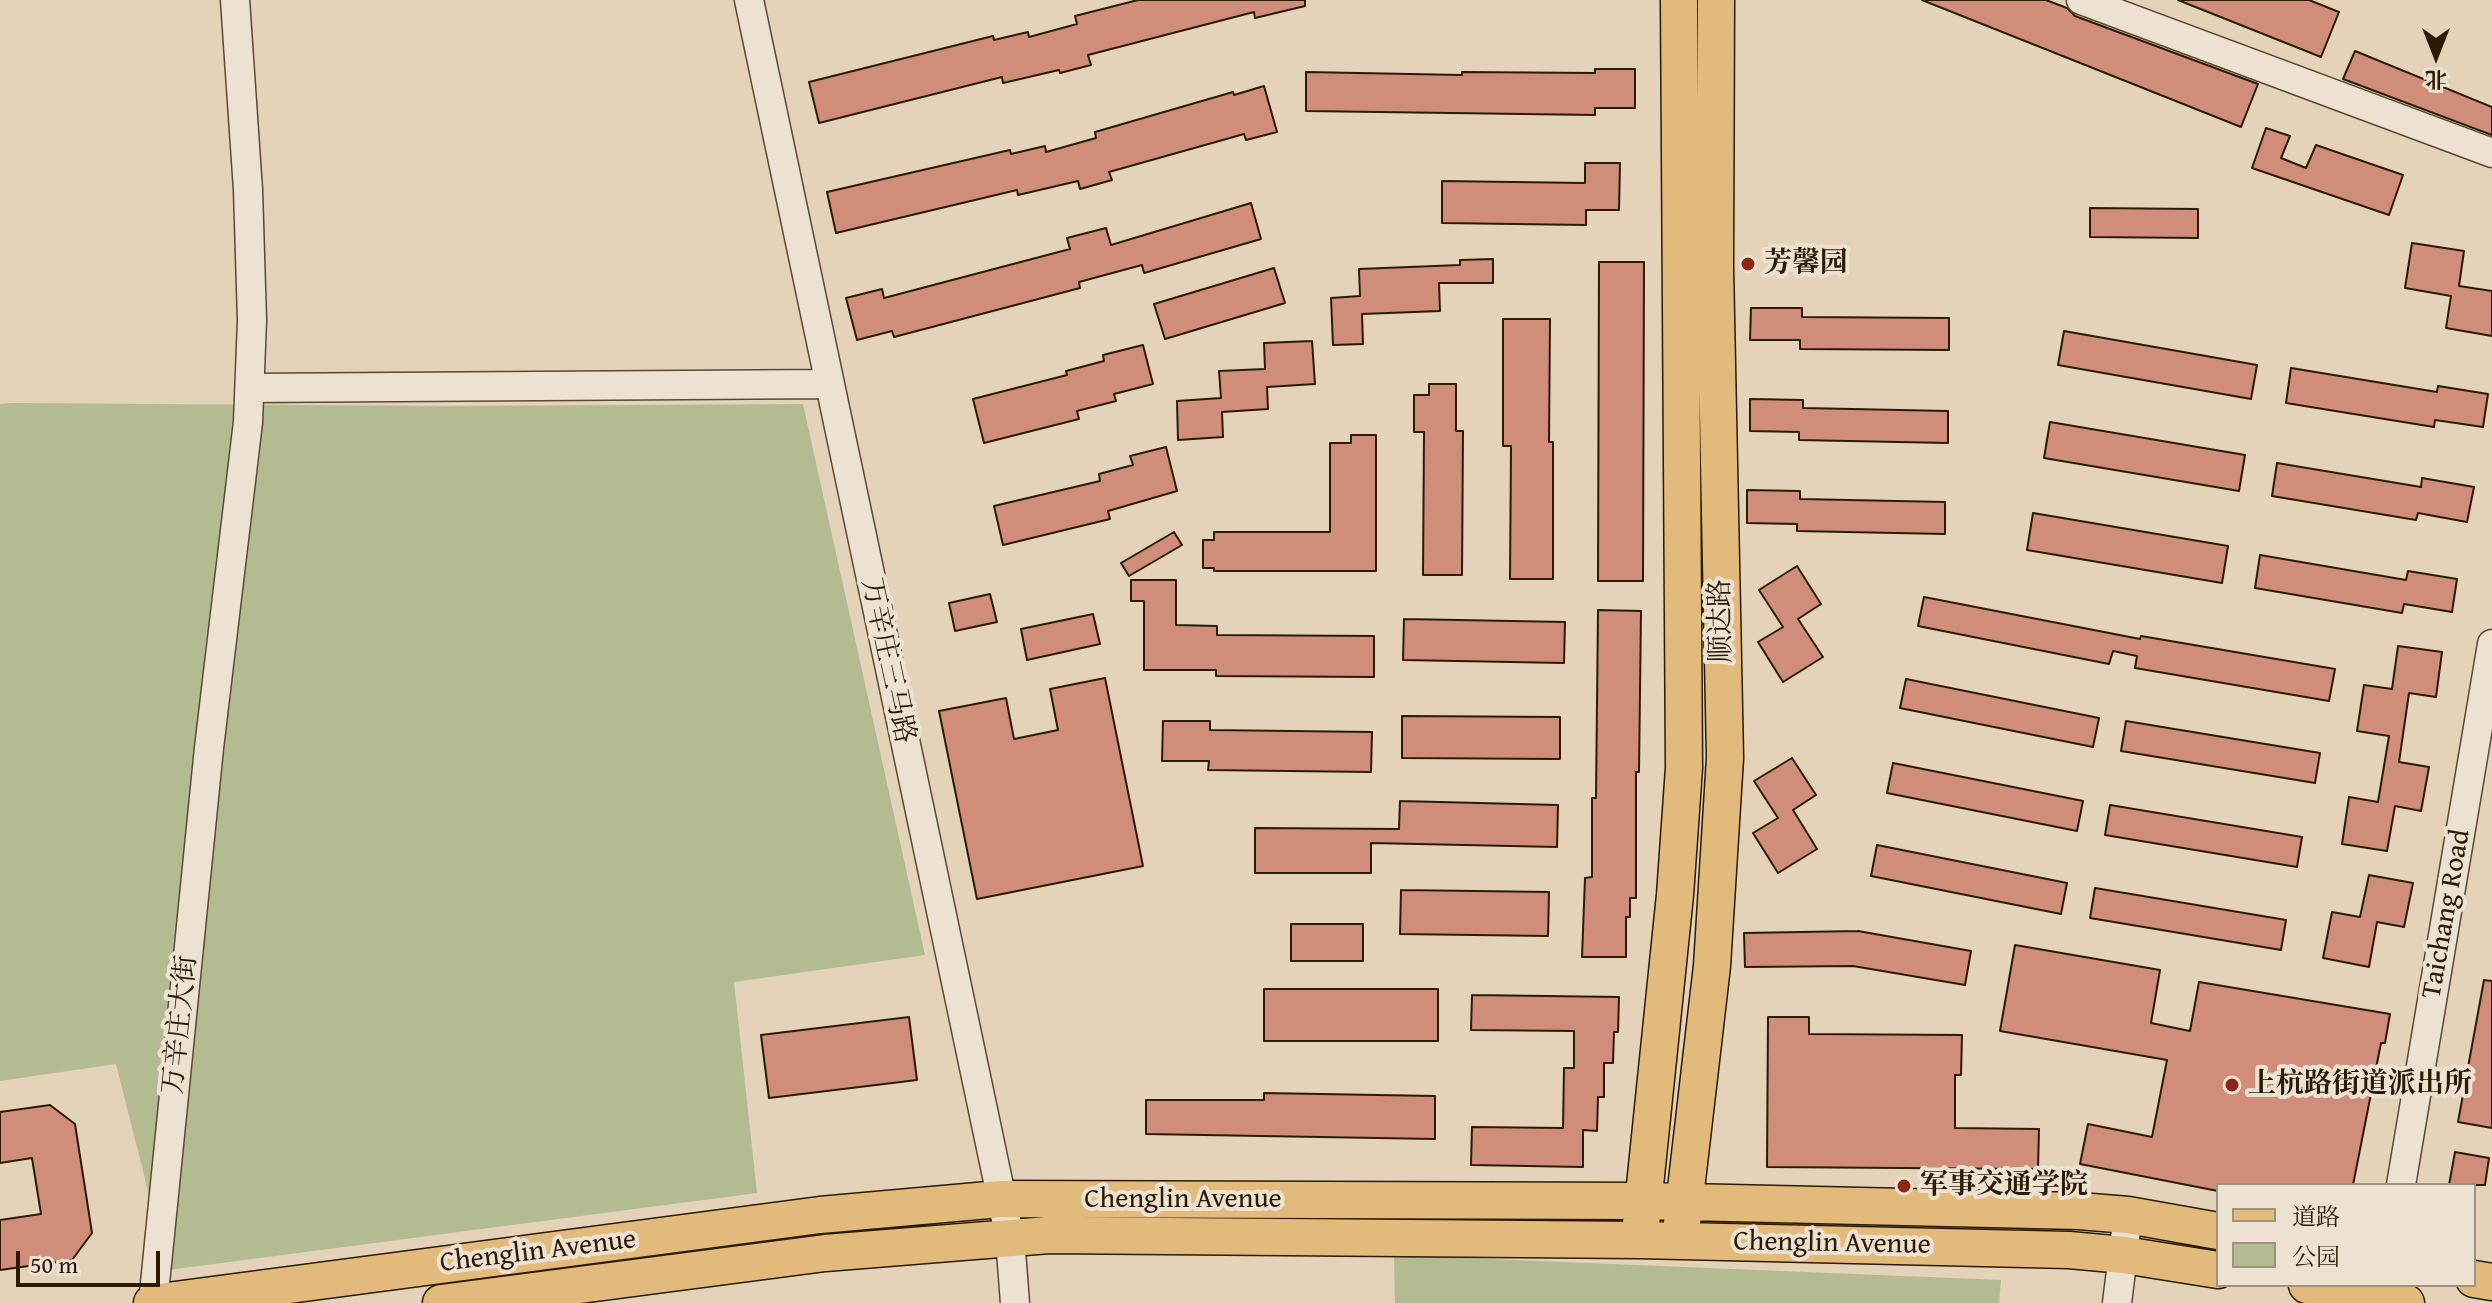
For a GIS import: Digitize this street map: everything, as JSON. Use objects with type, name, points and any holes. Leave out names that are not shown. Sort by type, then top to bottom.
[{"type":"main road","name":"顺达路","points":[[1639,1240],[1675,895],[1684,768],[1679,0]]},
{"type":"main road","name":"顺达路","points":[[1679,1240],[1712,966],[1725,758],[1715,266],[1716,0]]},
{"type":"main road","name":"Chenglin Avenue","points":[[153,1303],[820,1215],[1000,1199],[1643,1201],[2079,1211],[2128,1215],[2216,1231]]},
{"type":"main road","name":"Chenglin Avenue","points":[[441,1303],[825,1253],[1049,1235],[1679,1240],[2069,1250],[2216,1270]]},
{"type":"main road","points":[[2327,1287],[2395,1294]]},
{"type":"street","name":"万辛庄大街","points":[[153,1303],[209,748],[239,506],[250,388],[252,320],[248,190],[235,0]]},
{"type":"street","name":"万辛庄三马路","points":[[749,0],[1010,1238],[1015,1303]]},
{"type":"street","points":[[2081,0],[2118,7],[2492,153]]},
{"type":"street","points":[[250,388],[828,384]]},
{"type":"street","name":"Taichang Road","points":[[2401,1183],[2492,644]]},
{"type":"street","name":"Taichang Road","points":[[2419,1183],[2492,735]]},
{"type":"street","points":[[2117,1303],[2128,1215]]},
{"type":"green space","points":[[0,404],[446,406],[803,404],[925,955],[734,982],[757,1193],[168,1270],[116,1064],[0,1081]]},
{"type":"green space","points":[[1394,1255],[2001,1280],[1999,1303],[1395,1303]]},
{"type":"building","points":[[1138,0],[1305,0],[1305,6],[1255,18],[1254,12],[1088,55],[1091,65],[1060,73],[1059,70],[1003,83],[1002,77],[819,123],[809,82],[993,36],[994,40],[1028,32],[1029,37],[1077,24],[1075,16]]},
{"type":"building","points":[[1922,0],[2046,0],[2067,8],[2075,16],[2258,84],[2241,127]]},
{"type":"building","points":[[2178,0],[2309,0],[2339,12],[2321,57]]},
{"type":"building","points":[[2355,51],[2492,107],[2492,135],[2343,79]]},
{"type":"building","points":[[1595,69],[1635,69],[1635,108],[1595,108],[1595,115],[1306,111],[1306,72],[1462,75],[1462,72],[1595,73]]},
{"type":"building","points":[[1264,86],[1277,132],[1246,140],[1244,134],[1109,172],[1112,180],[1080,189],[1078,181],[1018,195],[1017,190],[836,233],[827,192],[1010,150],[1011,154],[1045,146],[1046,152],[1096,138],[1095,132]]},
{"type":"building","points":[[2266,128],[2290,136],[2281,158],[2306,168],[2316,145],[2403,175],[2389,215],[2252,168]]},
{"type":"building","points":[[1585,163],[1620,163],[1619,210],[1586,210],[1586,225],[1442,223],[1442,181],[1585,183]]},
{"type":"building","points":[[1251,203],[1261,239],[1144,273],[1142,265],[1079,282],[1080,288],[894,337],[892,331],[857,340],[846,298],[882,289],[884,298],[1070,249],[1067,238],[1106,228],[1111,245]]},
{"type":"building","points":[[2090,208],[2198,209],[2198,238],[2090,237]]},
{"type":"building","points":[[2412,243],[2464,251],[2459,286],[2492,291],[2492,336],[2446,328],[2451,296],[2405,288]]},
{"type":"building","points":[[1493,259],[1493,283],[1439,283],[1440,311],[1362,314],[1363,344],[1333,345],[1331,298],[1360,296],[1359,269],[1460,265],[1460,260]]},
{"type":"building","points":[[1599,262],[1644,262],[1643,581],[1598,581]]},
{"type":"building","points":[[1274,268],[1285,303],[1165,339],[1154,304]]},
{"type":"building","points":[[1751,308],[1802,308],[1802,317],[1949,318],[1949,350],[1800,349],[1800,340],[1750,340]]},
{"type":"building","points":[[1503,319],[1550,319],[1549,442],[1553,442],[1553,579],[1510,579],[1511,446],[1503,446]]},
{"type":"building","points":[[2064,331],[2257,365],[2251,399],[2058,365]]},
{"type":"building","points":[[1312,341],[1315,384],[1267,387],[1268,409],[1222,412],[1223,437],[1178,440],[1177,401],[1221,398],[1219,371],[1265,369],[1264,343]]},
{"type":"building","points":[[1143,345],[1153,384],[1114,394],[1116,401],[1077,411],[1079,419],[984,443],[973,399],[1067,375],[1066,371],[1104,361],[1103,355]]},
{"type":"building","points":[[2291,368],[2437,392],[2438,386],[2488,394],[2483,427],[2435,420],[2434,427],[2286,403]]},
{"type":"building","points":[[1429,384],[1456,384],[1456,431],[1463,431],[1462,575],[1423,575],[1424,432],[1414,432],[1414,395],[1429,395]]},
{"type":"building","points":[[1750,399],[1803,400],[1803,408],[1948,411],[1948,443],[1799,440],[1799,432],[1750,431]]},
{"type":"building","points":[[2050,422],[2245,455],[2239,491],[2044,458]]},
{"type":"building","points":[[1351,435],[1376,435],[1376,571],[1214,571],[1214,568],[1203,568],[1203,540],[1214,540],[1214,532],[1330,532],[1330,443],[1351,443]]},
{"type":"building","points":[[1166,447],[1177,491],[1108,511],[1110,519],[1003,545],[994,506],[1100,481],[1099,474],[1133,465],[1130,456]]},
{"type":"building","points":[[2277,463],[2421,487],[2422,478],[2474,487],[2467,522],[2418,513],[2416,520],[2272,496]]},
{"type":"building","points":[[1747,490],[1800,491],[1800,499],[1945,502],[1945,534],[1797,531],[1797,524],[1747,523]]},
{"type":"building","points":[[2033,513],[2228,546],[2222,583],[2027,550]]},
{"type":"building","points":[[1174,532],[1182,545],[1129,576],[1121,563]]},
{"type":"building","points":[[2260,555],[2406,580],[2408,571],[2457,579],[2452,612],[2404,604],[2402,613],[2255,588]]},
{"type":"building","points":[[1797,566],[1821,604],[1798,619],[1823,657],[1783,682],[1758,642],[1783,627],[1759,590]]},
{"type":"building","points":[[1131,580],[1176,580],[1176,625],[1217,626],[1217,635],[1374,636],[1374,677],[1216,676],[1216,670],[1144,670],[1144,601],[1131,601]]},
{"type":"building","points":[[990,594],[997,622],[955,631],[949,603]]},
{"type":"building","points":[[1924,597],[2140,639],[2141,636],[2335,669],[2329,701],[2135,668],[2137,656],[2113,651],[2109,664],[1918,626]]},
{"type":"building","points":[[1598,610],[1641,611],[1636,898],[1630,898],[1630,917],[1626,917],[1626,957],[1582,957],[1585,878],[1592,877],[1592,798],[1596,798]]},
{"type":"building","points":[[1093,614],[1100,644],[1027,660],[1021,629]]},
{"type":"building","points":[[1404,619],[1565,622],[1564,663],[1403,660]]},
{"type":"building","points":[[2398,646],[2442,652],[2436,697],[2409,693],[2399,762],[2429,767],[2421,811],[2395,806],[2387,851],[2342,844],[2349,797],[2378,802],[2389,736],[2357,731],[2364,685],[2392,689]]},
{"type":"building","points":[[1105,678],[1143,866],[977,899],[939,711],[1006,698],[1014,739],[1058,730],[1050,689]]},
{"type":"building","points":[[1906,679],[2099,718],[2093,747],[1900,708]]},
{"type":"building","points":[[1402,716],[1560,717],[1560,759],[1402,758]]},
{"type":"building","points":[[1163,721],[1210,721],[1210,730],[1372,732],[1371,772],[1208,770],[1209,761],[1162,761]]},
{"type":"building","points":[[2126,721],[2320,753],[2315,783],[2121,751]]},
{"type":"building","points":[[1792,758],[1816,795],[1793,810],[1817,849],[1778,873],[1753,833],[1778,818],[1754,781]]},
{"type":"building","points":[[1893,763],[2083,801],[2077,831],[1887,793]]},
{"type":"building","points":[[1400,801],[1558,805],[1557,847],[1371,843],[1371,873],[1255,873],[1255,828],[1399,829]]},
{"type":"building","points":[[2110,805],[2302,837],[2297,867],[2105,835]]},
{"type":"building","points":[[1877,845],[2067,883],[2061,914],[1871,876]]},
{"type":"building","points":[[2369,875],[2413,883],[2404,927],[2377,922],[2369,967],[2323,958],[2332,912],[2360,917]]},
{"type":"building","points":[[2095,888],[2286,920],[2281,950],[2090,918]]},
{"type":"building","points":[[1401,890],[1549,892],[1548,936],[1400,934]]},
{"type":"building","points":[[1291,924],[1363,924],[1363,961],[1291,961]]},
{"type":"building","points":[[1858,931],[1971,951],[1965,985],[1853,966],[1745,967],[1744,933]]},
{"type":"building","points":[[2015,945],[2160,970],[2151,1023],[2190,1031],[2199,982],[2390,1014],[2385,1043],[2381,1043],[2353,1183],[2216,1183],[2216,1191],[2080,1164],[2088,1124],[2152,1137],[2167,1060],[2000,1031]]},
{"type":"building","points":[[2484,980],[2492,981],[2492,1128],[2458,1122]]},
{"type":"building","points":[[1264,989],[1438,989],[1438,1041],[1264,1041]]},
{"type":"building","points":[[1472,995],[1619,997],[1613,1063],[1604,1063],[1604,1097],[1598,1097],[1597,1131],[1583,1130],[1583,1167],[1471,1165],[1472,1127],[1563,1128],[1564,1068],[1574,1068],[1574,1031],[1471,1030]]},
{"type":"building","points":[[909,1017],[917,1080],[769,1098],[761,1035]]},
{"type":"building","points":[[1768,1017],[1809,1017],[1809,1034],[1962,1035],[1961,1075],[1955,1075],[1955,1128],[2039,1129],[2038,1169],[1767,1167]]},
{"type":"building","points":[[1264,1093],[1435,1096],[1435,1139],[1146,1134],[1146,1100],[1264,1100]]},
{"type":"building","points":[[50,1105],[75,1124],[92,1233],[72,1260],[0,1270],[0,1220],[41,1214],[32,1158],[0,1163],[0,1112]]},
{"type":"building","points":[[2455,1152],[2489,1158],[2485,1185],[2449,1183]]},
{"type":"place","name":"芳馨园","points":[[1748,264]]},
{"type":"place","name":"上杭路街道派出所","points":[[2232,1085]]},
{"type":"place","name":"军事交通学院","points":[[1904,1186]]}]
